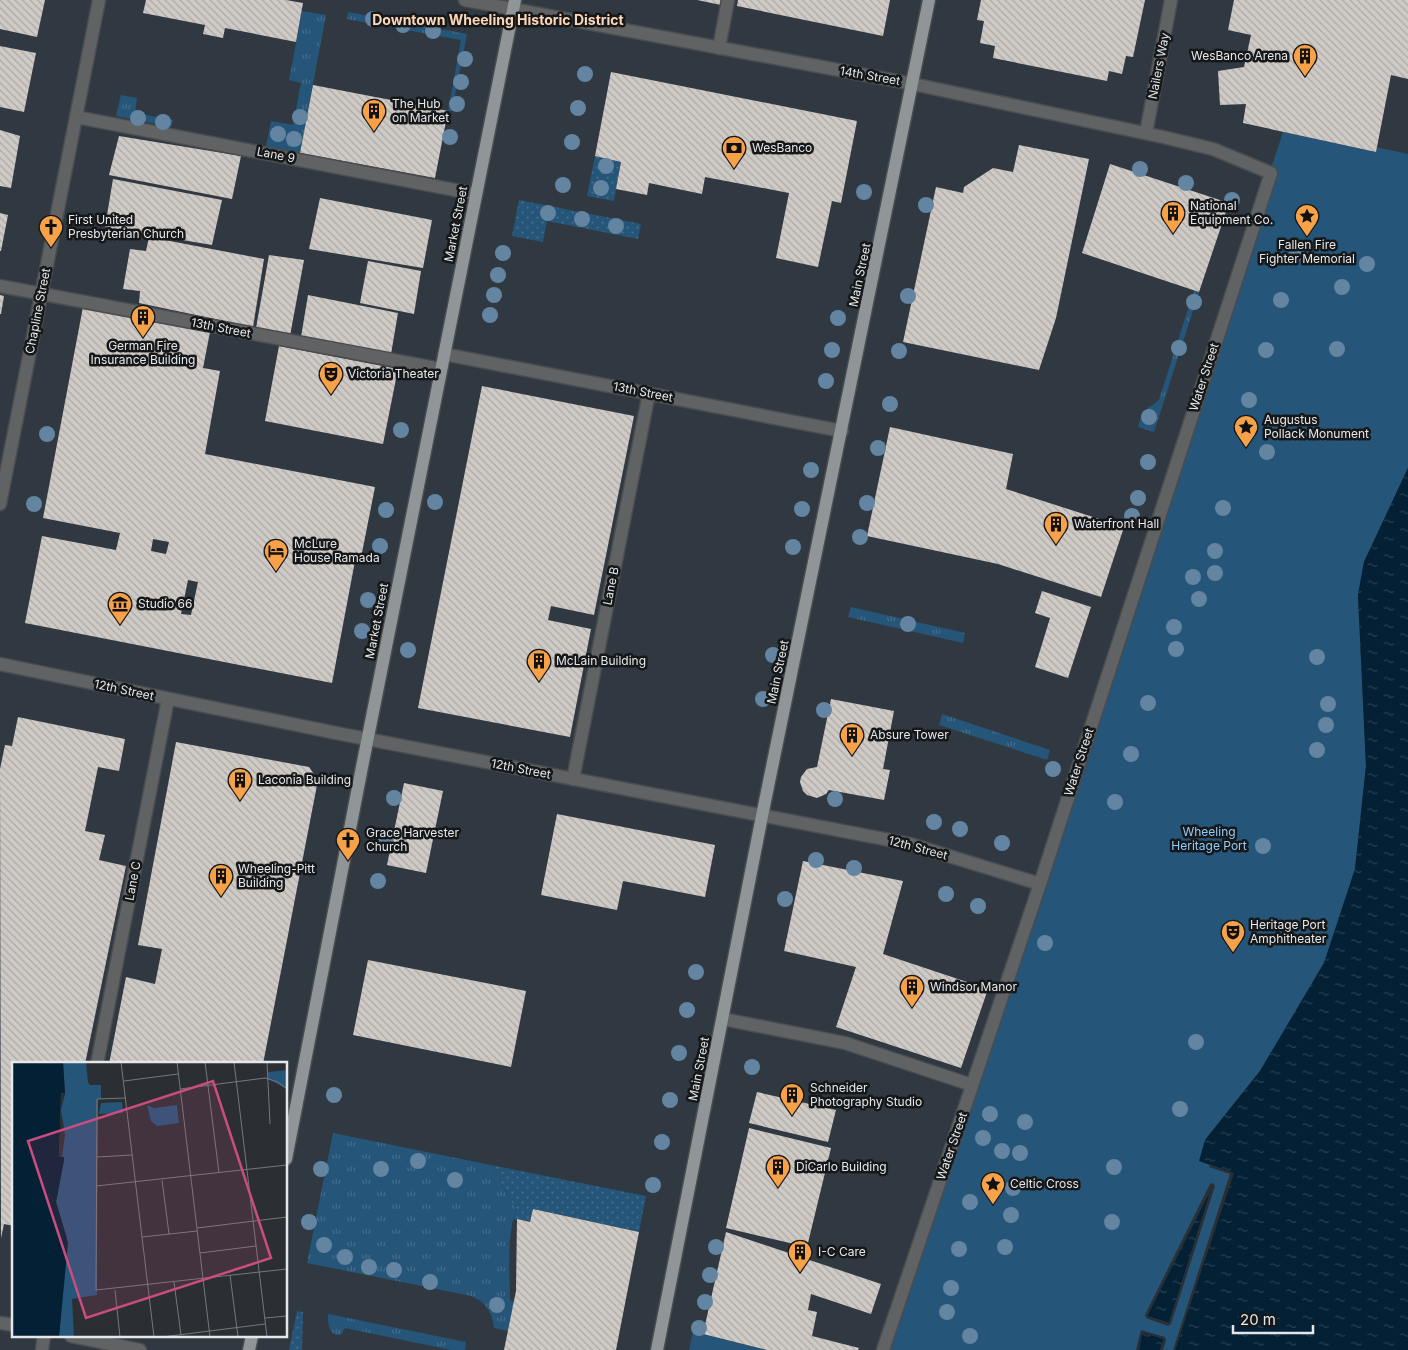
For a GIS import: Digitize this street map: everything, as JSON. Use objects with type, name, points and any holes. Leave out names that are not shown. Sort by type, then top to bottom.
[{"type":"main road","name":"Main Street","points":[[657,1350],[762,816],[929,0]]},
{"type":"main road","name":"Market Street","points":[[288,1149],[367,739],[514,5]]},
{"type":"street","name":"Chapline Street","points":[[0,504],[99,0]]},
{"type":"street","name":"14th Street","points":[[465,0],[514,5],[719,48],[913,84],[1146,133],[1213,150],[1271,173]]},
{"type":"street","points":[[719,48],[728,0]]},
{"type":"street","name":"Nailers Way","points":[[1146,133],[1171,0]]},
{"type":"street","name":"Lane 9","points":[[76,117],[476,194]]},
{"type":"street","name":"Water Street","points":[[884,1350],[1040,884],[1271,173]]},
{"type":"street","name":"13th Street","points":[[0,286],[441,369]]},
{"type":"street","name":"13th Street","points":[[444,354],[842,431]]},
{"type":"street","name":"Lane B","points":[[573,779],[649,394]]},
{"type":"street","name":"12th Street","points":[[0,664],[367,739],[910,844],[1040,884]]},
{"type":"street","name":"Lane C","points":[[97,1062],[168,698]]},
{"type":"street","points":[[723,1019],[845,1044],[972,1084]]},
{"type":"street","points":[[81,1338],[140,1350]]},
{"type":"shaded area","points":[[0,0],[1408,0],[1408,154],[1378,147],[1376,152],[1280,145],[1040,884],[883,1350],[0,1350]]},
{"type":"green space","points":[[302,11],[326,15],[300,153],[266,146],[271,121],[293,125],[301,83],[289,80]]},
{"type":"green space","points":[[348,12],[467,34],[452,111],[448,111],[461,40],[347,19]]},
{"type":"green space","points":[[121,95],[137,98],[135,113],[173,120],[171,127],[116,116]]},
{"type":"green space","name":"Wheeling Heritage Port","points":[[1283,132],[1376,152],[1377,147],[1408,154],[1408,468],[1364,562],[1358,595],[1366,766],[1355,869],[1324,963],[1260,1071],[1205,1140],[1234,1173],[1175,1350],[883,1350]]},
{"type":"green space","points":[[595,156],[621,162],[614,201],[587,196]]},
{"type":"green space","points":[[519,200],[641,224],[638,239],[547,221],[543,242],[512,236]]},
{"type":"green space","points":[[1194,290],[1199,292],[1154,432],[1138,427],[1142,413],[1159,400]]},
{"type":"green space","points":[[851,607],[965,633],[963,643],[848,617]]},
{"type":"green space","points":[[942,714],[1050,750],[1047,760],[939,725]]},
{"type":"green space","points":[[333,1133],[491,1165],[516,1210],[511,1232],[509,1267],[510,1300],[514,1302],[508,1331],[494,1328],[492,1317],[487,1308],[481,1301],[471,1296],[307,1263]]},
{"type":"green space","points":[[491,1165],[646,1196],[639,1232],[533,1209],[530,1222],[513,1219],[516,1210]]},
{"type":"green space","points":[[297,1311],[303,1312],[302,1350],[289,1350]]},
{"type":"green space","points":[[328,1314],[466,1342],[465,1350],[451,1350],[345,1328],[341,1335],[337,1335],[331,1331]]},
{"type":"green space","points":[[693,1332],[767,1350],[689,1350]]},
{"type":"water","points":[[1408,468],[1408,1350],[1175,1350],[1233,1173],[1199,1161],[1205,1140],[1260,1071],[1324,963],[1355,869],[1366,766],[1358,595],[1364,562]]},
{"type":"water","points":[[1213,1185],[1169,1323],[1147,1316]]},
{"type":"water","points":[[1142,1332],[1164,1339],[1160,1350],[1139,1350]]},
{"type":"pier","points":[[1210,1165],[1234,1173],[1175,1350],[1173,1350],[1230,1174],[1209,1167]]},
{"type":"pier","points":[[1213,1183],[1215,1186],[1171,1324],[1168,1326],[1146,1318],[1145,1315],[1210,1184]],"holes":[[[1211,1189],[1169,1323],[1147,1316]]]},
{"type":"pier","points":[[1141,1330],[1165,1337],[1163,1350],[1160,1350],[1164,1339],[1142,1332],[1139,1350],[1136,1350]]},
{"type":"building","points":[[0,0],[45,0],[37,37],[0,29]]},
{"type":"building","points":[[146,0],[286,0],[303,3],[296,42],[225,28],[223,38],[203,34],[205,25],[143,13]]},
{"type":"building","points":[[697,0],[722,0],[721,5]]},
{"type":"building","points":[[738,0],[890,0],[883,36],[737,6]]},
{"type":"building","points":[[981,0],[1145,0],[1133,57],[1126,56],[1122,74],[1109,71],[1107,81],[993,58],[995,46],[980,43],[984,21],[977,20]]},
{"type":"building","name":"WesBanco Arena","points":[[1234,0],[1408,0],[1408,79],[1391,75],[1376,152],[1243,123],[1246,104],[1220,105],[1218,71],[1244,67],[1251,35],[1228,30]]},
{"type":"building","points":[[0,46],[36,53],[24,112],[0,107]]},
{"type":"building","name":"WesBanco","points":[[611,72],[857,121],[841,203],[832,201],[818,267],[776,258],[789,193],[705,177],[702,194],[649,183],[647,195],[616,189],[621,162],[595,156]]},
{"type":"building","name":"The Hub on Market","points":[[313,85],[448,111],[435,178],[300,153]]},
{"type":"building","points":[[0,130],[20,136],[11,188],[0,186]]},
{"type":"building","points":[[119,136],[241,156],[232,199],[109,175]]},
{"type":"building","points":[[1019,145],[1089,159],[1056,318],[1039,370],[903,342],[936,187],[963,193],[964,187],[993,168],[1013,172]]},
{"type":"building","name":"National Equipment Co.","points":[[1110,164],[1229,203],[1199,292],[1082,253]]},
{"type":"building","points":[[113,179],[222,200],[212,245],[105,227]]},
{"type":"building","points":[[320,198],[432,220],[423,268],[309,249]]},
{"type":"building","points":[[0,213],[8,215],[1,251],[0,251]]},
{"type":"building","points":[[149,237],[264,259],[253,327],[139,303],[140,291],[123,289],[130,249],[146,251]]},
{"type":"building","points":[[269,255],[304,260],[290,336],[256,328]]},
{"type":"building","points":[[368,261],[421,271],[414,314],[360,303]]},
{"type":"building","points":[[0,295],[4,296],[1,314],[0,314]]},
{"type":"building","points":[[308,295],[398,313],[391,354],[301,337]]},
{"type":"building","points":[[83,307],[210,332],[203,368],[220,371],[205,454],[375,487],[360,563],[355,561],[332,683],[25,623],[42,536],[116,550],[120,533],[43,518]],"holes":[[[153,539],[169,542],[166,554],[151,551]],[[188,580],[198,582],[191,615],[181,614]]]},
{"type":"building","name":"Victoria Theater","points":[[279,346],[398,369],[383,444],[265,421]]},
{"type":"building","points":[[482,386],[634,416],[594,615],[551,606],[548,620],[591,629],[570,737],[418,708]]},
{"type":"building","points":[[890,427],[1013,454],[1006,489],[1124,527],[1101,597],[998,564],[867,536]]},
{"type":"building","points":[[1042,591],[1091,607],[1068,678],[1035,667],[1050,618],[1035,613]]},
{"type":"building","name":"Absure Tower","points":[[831,699],[894,711],[883,769],[890,770],[884,800],[829,790],[826,794],[817,798],[807,795],[803,791],[800,782],[801,777],[807,769],[817,767]]},
{"type":"building","points":[[18,717],[125,739],[119,771],[98,767],[85,831],[105,835],[99,860],[126,866],[85,1062],[12,1062],[12,1226],[4,1224],[1,1238],[0,769],[5,745],[12,746]]},
{"type":"building","points":[[176,742],[309,767],[318,780],[263,1062],[109,1062],[126,977],[155,984],[162,949],[138,945]]},
{"type":"building","points":[[404,783],[443,791],[426,873],[387,865]]},
{"type":"building","points":[[557,814],[715,845],[705,897],[623,881],[617,910],[541,895]]},
{"type":"building","name":"Windsor Manor","points":[[803,861],[903,881],[883,954],[988,989],[961,1068],[836,1027],[856,967],[784,951]]},
{"type":"building","points":[[368,960],[526,991],[511,1067],[353,1035]]},
{"type":"building","name":"Schneider Photography Studio","points":[[757,1092],[836,1110],[828,1142],[749,1123]]},
{"type":"building","name":"DiCarlo Building","points":[[749,1128],[831,1148],[807,1247],[726,1228]]},
{"type":"building","points":[[533,1209],[639,1232],[616,1350],[504,1350],[516,1291],[517,1219],[530,1222]]},
{"type":"building","points":[[726,1232],[881,1284],[871,1314],[811,1294],[808,1310],[817,1312],[812,1336],[859,1348],[858,1350],[767,1350],[703,1334]]},
{"type":"place","name":"WesBanco Arena","points":[[1305,77]]},
{"type":"place","name":"The Hub on Market","points":[[374,132]]},
{"type":"place","name":"WesBanco","points":[[734,169]]},
{"type":"place","name":"National Equipment Co.","points":[[1173,234]]},
{"type":"place","name":"Fallen Fire Fighter Memorial","points":[[1307,237]]},
{"type":"place","name":"First United Presbyterian Church","points":[[51,248]]},
{"type":"place","name":"German Fire Insurance Building","points":[[143,338]]},
{"type":"place","name":"Victoria Theater","points":[[331,395]]},
{"type":"place","name":"Augustus Pollack Monument","points":[[1246,448]]},
{"type":"place","name":"Waterfront Hall","points":[[1056,545]]},
{"type":"place","name":"McLure House Ramada","points":[[276,572]]},
{"type":"place","name":"Studio 66","points":[[120,625]]},
{"type":"place","name":"McLain Building","points":[[539,682]]},
{"type":"place","name":"Absure Tower","points":[[852,756]]},
{"type":"place","name":"Laconia Building","points":[[240,801]]},
{"type":"place","name":"Grace Harvester Church","points":[[348,861]]},
{"type":"place","name":"Wheeling-Pitt Building","points":[[221,897]]},
{"type":"place","name":"Heritage Port Amphitheater","points":[[1233,953]]},
{"type":"place","name":"Windsor Manor","points":[[912,1008]]},
{"type":"place","name":"Schneider Photography Studio","points":[[792,1116]]},
{"type":"place","name":"DiCarlo Building","points":[[778,1188]]},
{"type":"place","name":"Celtic Cross","points":[[993,1205]]},
{"type":"place","name":"I-C Care","points":[[800,1273]]},
{"type":"district","name":"Downtown Wheeling Historic District","points":[[498,20]]}]
